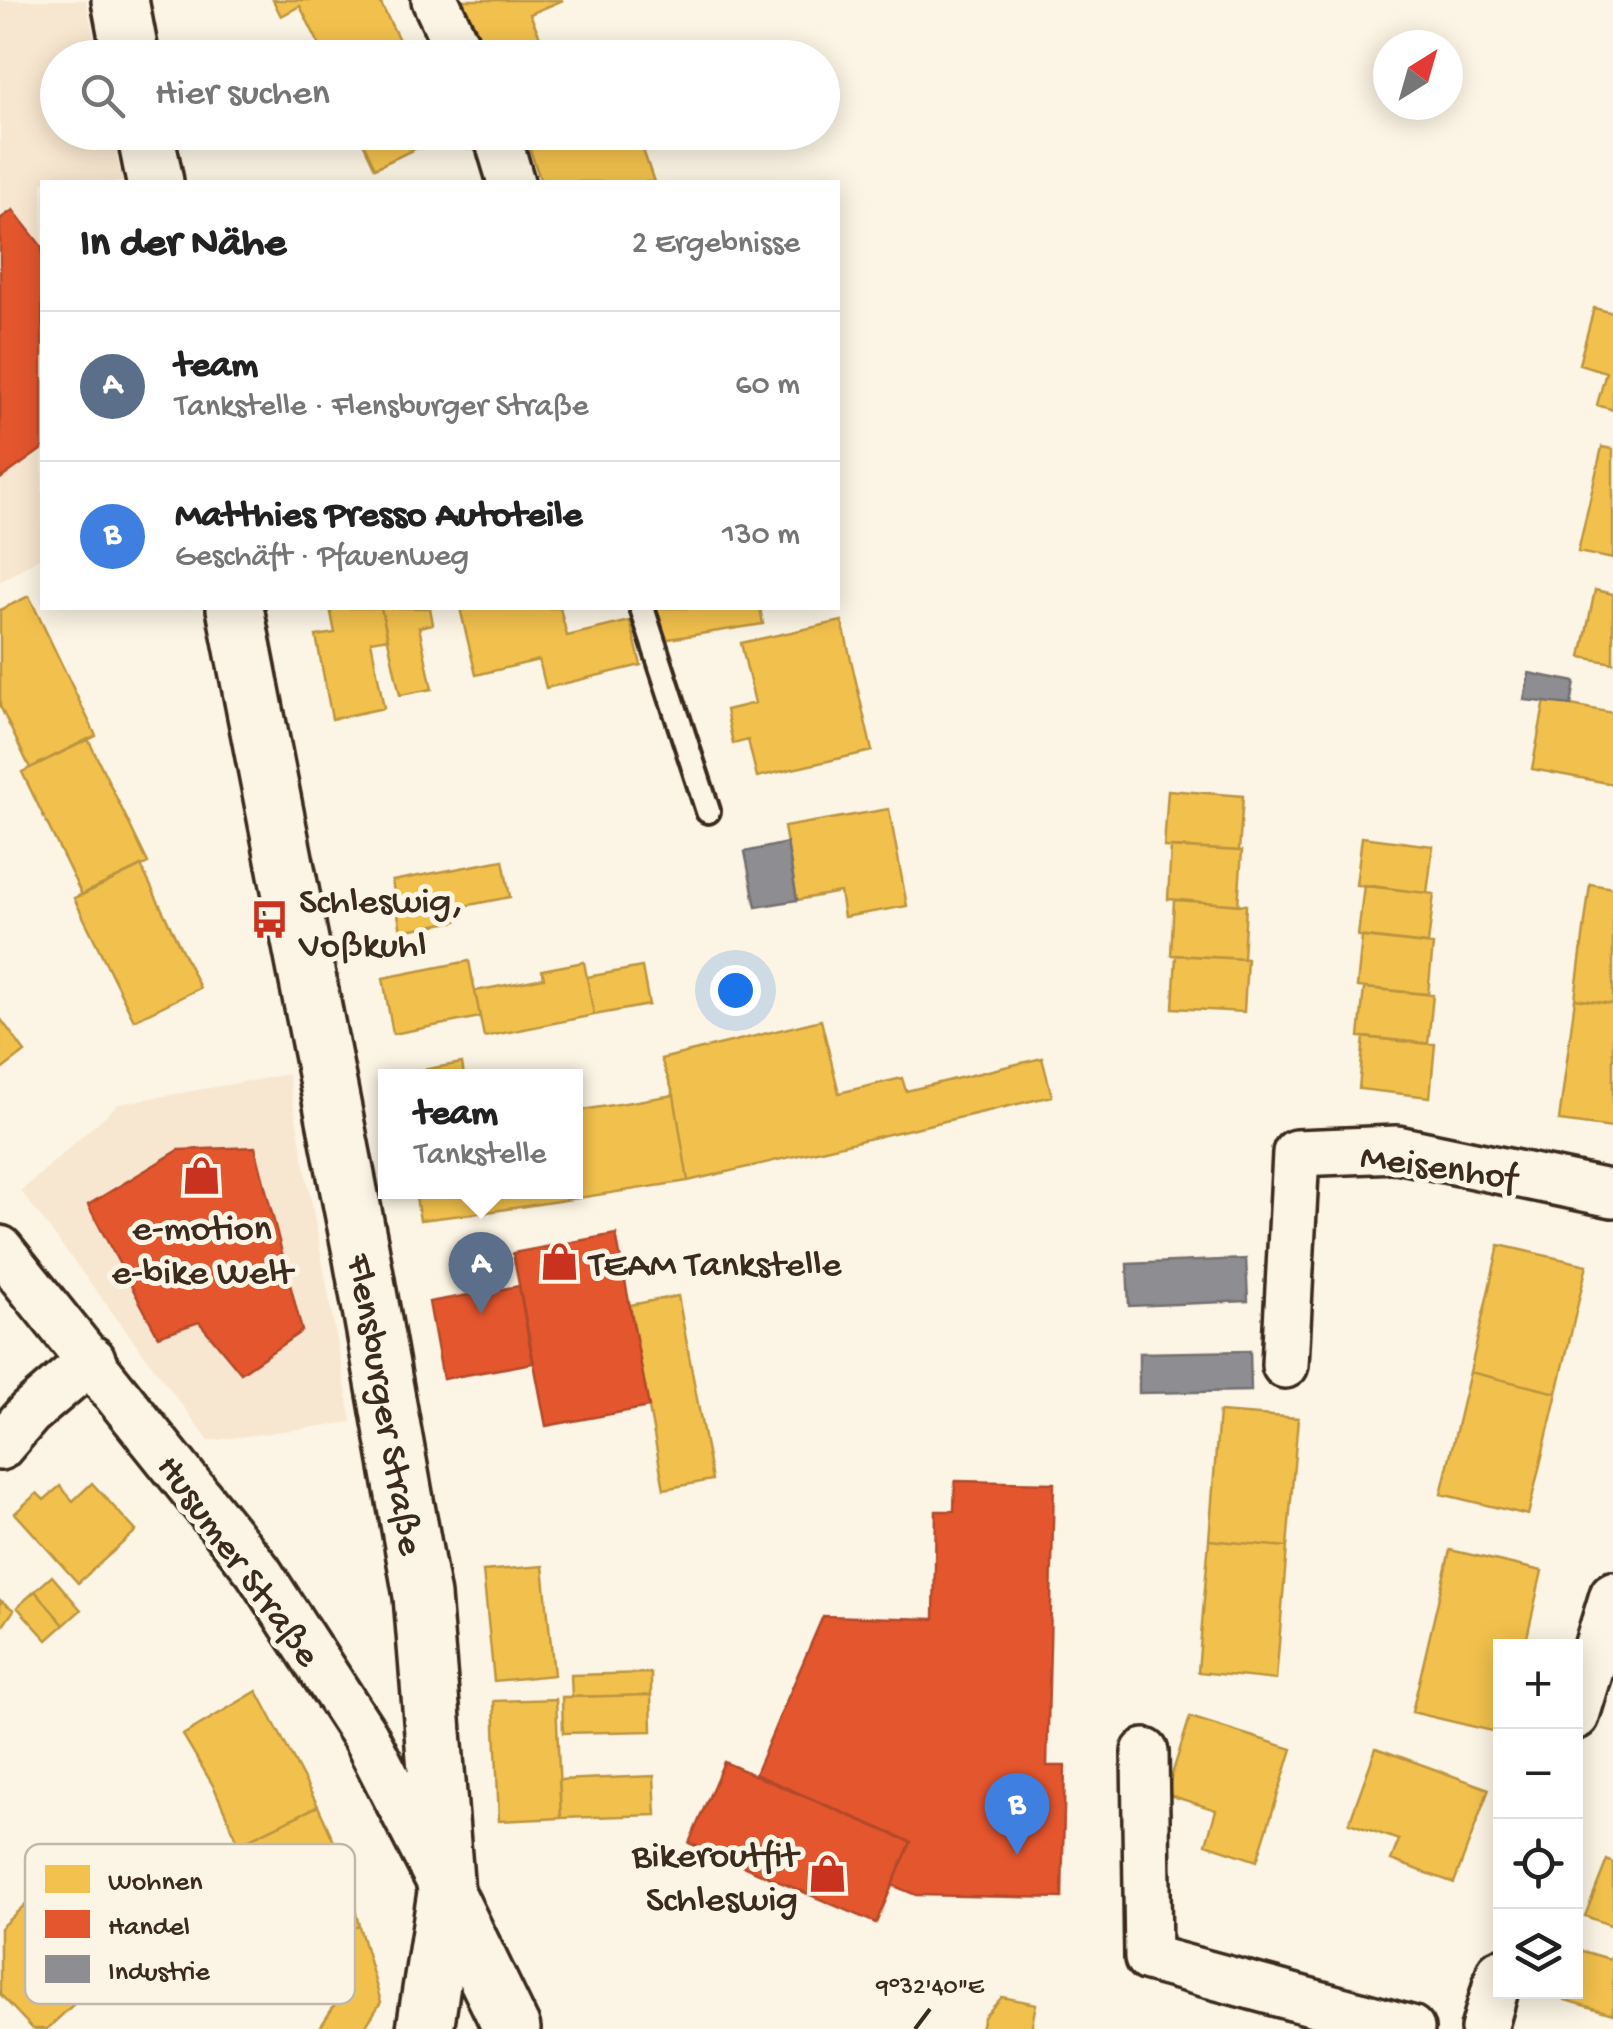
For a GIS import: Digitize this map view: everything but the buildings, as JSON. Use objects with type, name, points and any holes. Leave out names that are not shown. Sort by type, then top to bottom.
[{"type":"street","points":[[120,0],[128,40]]},
{"type":"street","points":[[435,0],[454,40]]},
{"type":"street","points":[[148,150],[154,180]]},
{"type":"street","points":[[501,150],[510,180]]},
{"type":"street","name":"Flensburger Straße","points":[[235,610],[360,1247],[422,1596],[446,1893],[425,2029]]},
{"type":"street","name":"Meisenhof","points":[[1285,1365],[1296,1153],[1397,1150],[1613,1194]]},
{"type":"street","name":"Husumer Straße","points":[[0,1248],[258,1572],[366,1736],[446,1893]]},
{"type":"street","points":[[0,1447],[29,1413],[92,1360]]},
{"type":"street","points":[[1583,1693],[1613,1595]]},
{"type":"street","points":[[1145,1752],[1148,1958],[1411,2029]]},
{"type":"street","points":[[446,1893],[512,2029]]},
{"type":"street","points":[[1484,2029],[1493,1997]]},
{"type":"lane","points":[[643,610],[708,811]]},
{"type":"shaded area","points":[[0,0],[86,0],[94,40],[40,40],[40,150],[115,150],[122,180],[40,180],[40,557],[0,582]]},
{"type":"shaded area","points":[[288,1074],[352,1422],[209,1441],[21,1191],[118,1104]]},
{"type":"place","name":"Schleswig, Voßkuhl","points":[[269,920]]},
{"type":"place","name":"e-motion e-bike Welt","points":[[202,1176]]},
{"type":"place","name":"TEAM Tankstelle","points":[[559,1261]]},
{"type":"place","name":"team","points":[[481,1314]]},
{"type":"place","name":"Matthies Presso Autoteile","points":[[1017,1855]]},
{"type":"place","name":"Bikeroutfit Schleswig","points":[[828,1874]]}]
